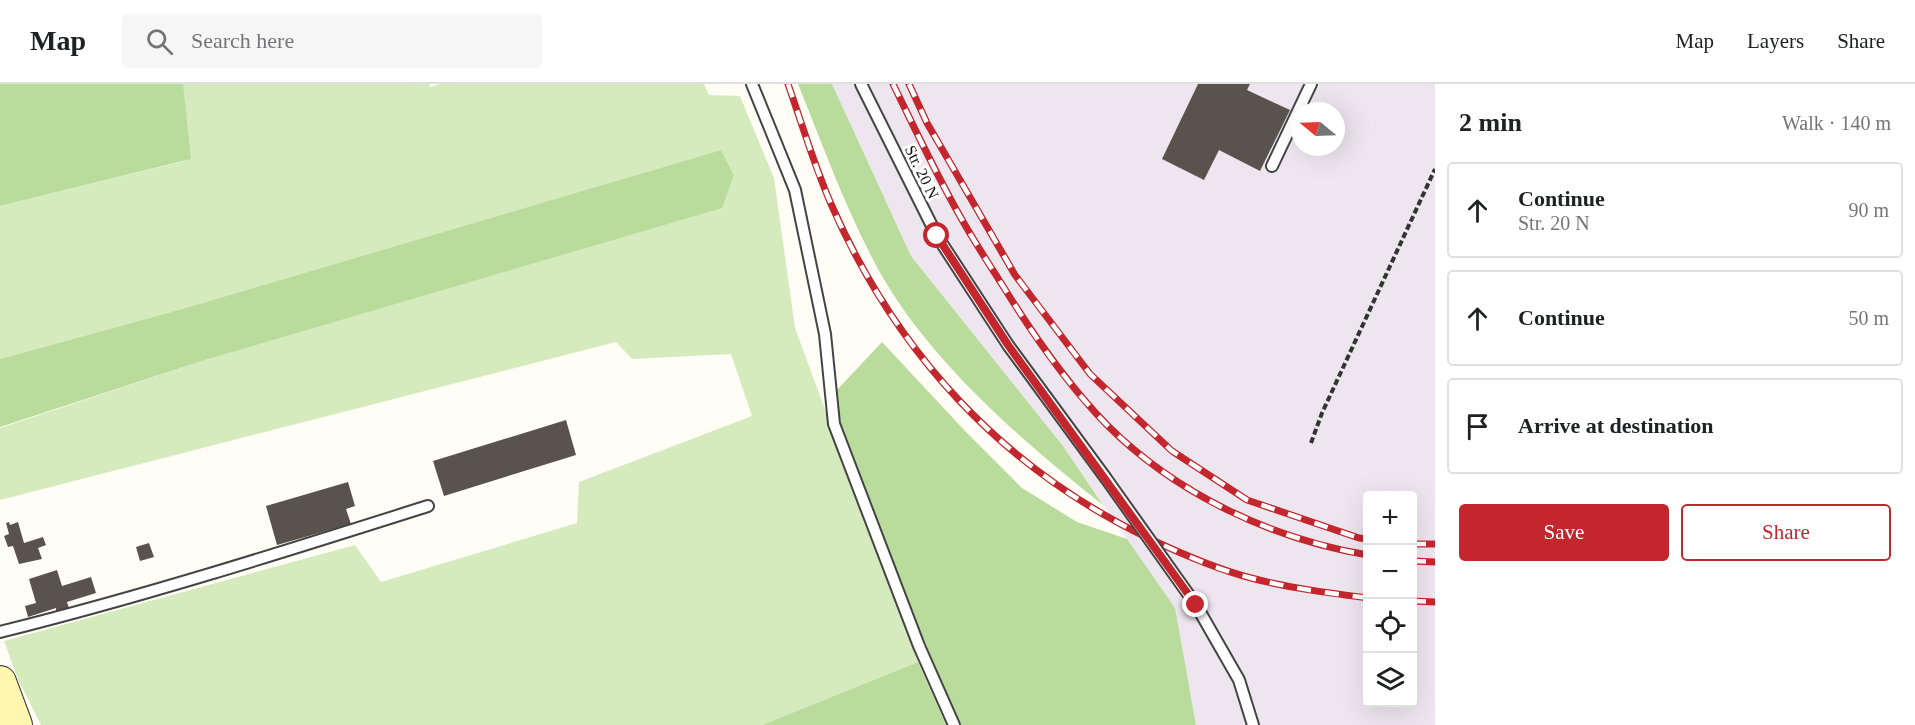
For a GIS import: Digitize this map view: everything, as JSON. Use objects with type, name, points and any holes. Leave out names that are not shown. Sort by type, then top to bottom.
[{"type":"main road","points":[[0,681],[16,725]]},
{"type":"lane","points":[[752,84],[795,190],[825,334],[834,424],[919,646],[954,725]]},
{"type":"lane","name":"Str. 20 N","points":[[861,84],[937,236],[1008,345],[1196,605],[1239,680],[1253,725]]},
{"type":"lane","points":[[1272,166],[1311,84]]},
{"type":"lane","points":[[0,632],[212,574],[429,506]]},
{"type":"path","points":[[1311,443],[1322,413],[1435,169]]},
{"type":"shaded area","points":[[832,84],[1435,84],[1435,725],[1196,725],[1174,608],[1063,446],[911,256]]},
{"type":"green space","points":[[0,84],[183,84],[191,159],[0,206]]},
{"type":"green space","points":[[183,84],[429,84],[431,87],[440,84],[704,84],[709,95],[740,96],[774,178],[795,328],[918,662],[762,725],[41,725],[18,679],[4,641],[355,545],[381,582],[577,523],[579,482],[752,416],[731,354],[632,359],[616,342],[0,500],[0,428],[208,359],[734,175],[721,150],[182,309],[0,359],[0,206],[185,161]]},
{"type":"green space","points":[[798,84],[832,84],[911,256],[1063,446],[1103,505],[1041,454],[979,397],[950,367],[899,303],[878,269],[856,224]]},
{"type":"green space","points":[[721,150],[734,175],[722,208],[208,359],[0,427],[0,359],[182,309]]},
{"type":"green space","points":[[882,342],[1022,488],[1077,522],[1127,539],[1175,608],[1196,725],[960,725],[857,473],[841,424],[836,391]]},
{"type":"green space","points":[[918,662],[946,725],[762,725]]},
{"type":"building","points":[[1198,84],[1250,84],[1247,90],[1290,110],[1260,171],[1219,150],[1204,180],[1162,159]]},
{"type":"building","points":[[566,420],[576,455],[444,496],[433,461]]},
{"type":"building","points":[[348,482],[355,506],[346,509],[351,524],[277,545],[266,506]]},
{"type":"building","points":[[9,522],[10,525],[18,522],[24,543],[43,537],[46,545],[38,548],[42,559],[19,564],[13,546],[8,547],[4,536],[9,534],[6,523]]},
{"type":"building","points":[[149,543],[154,557],[140,561],[136,547]]},
{"type":"building","points":[[57,570],[62,586],[91,577],[96,593],[67,602],[69,608],[56,611],[56,608],[28,617],[25,606],[36,603],[29,579]]},
{"type":"railway","points":[[788,84],[831,204],[857,258],[887,309],[921,357],[959,401],[1001,441],[1047,478],[1096,510],[1187,556],[1265,582],[1363,597]]},
{"type":"railway","points":[[893,84],[943,185],[983,255],[1053,361],[1107,425],[1163,472],[1227,510],[1296,538],[1363,554]]},
{"type":"railway","points":[[909,84],[927,123],[1015,275],[1090,374],[1172,451],[1247,500],[1363,538]]},
{"type":"railway","points":[[1417,544],[1435,544]]},
{"type":"railway","points":[[1417,561],[1435,562]]},
{"type":"railway","points":[[1417,601],[1435,602]]},
{"type":"route","points":[[937,236],[1008,345],[1196,605]]}]
